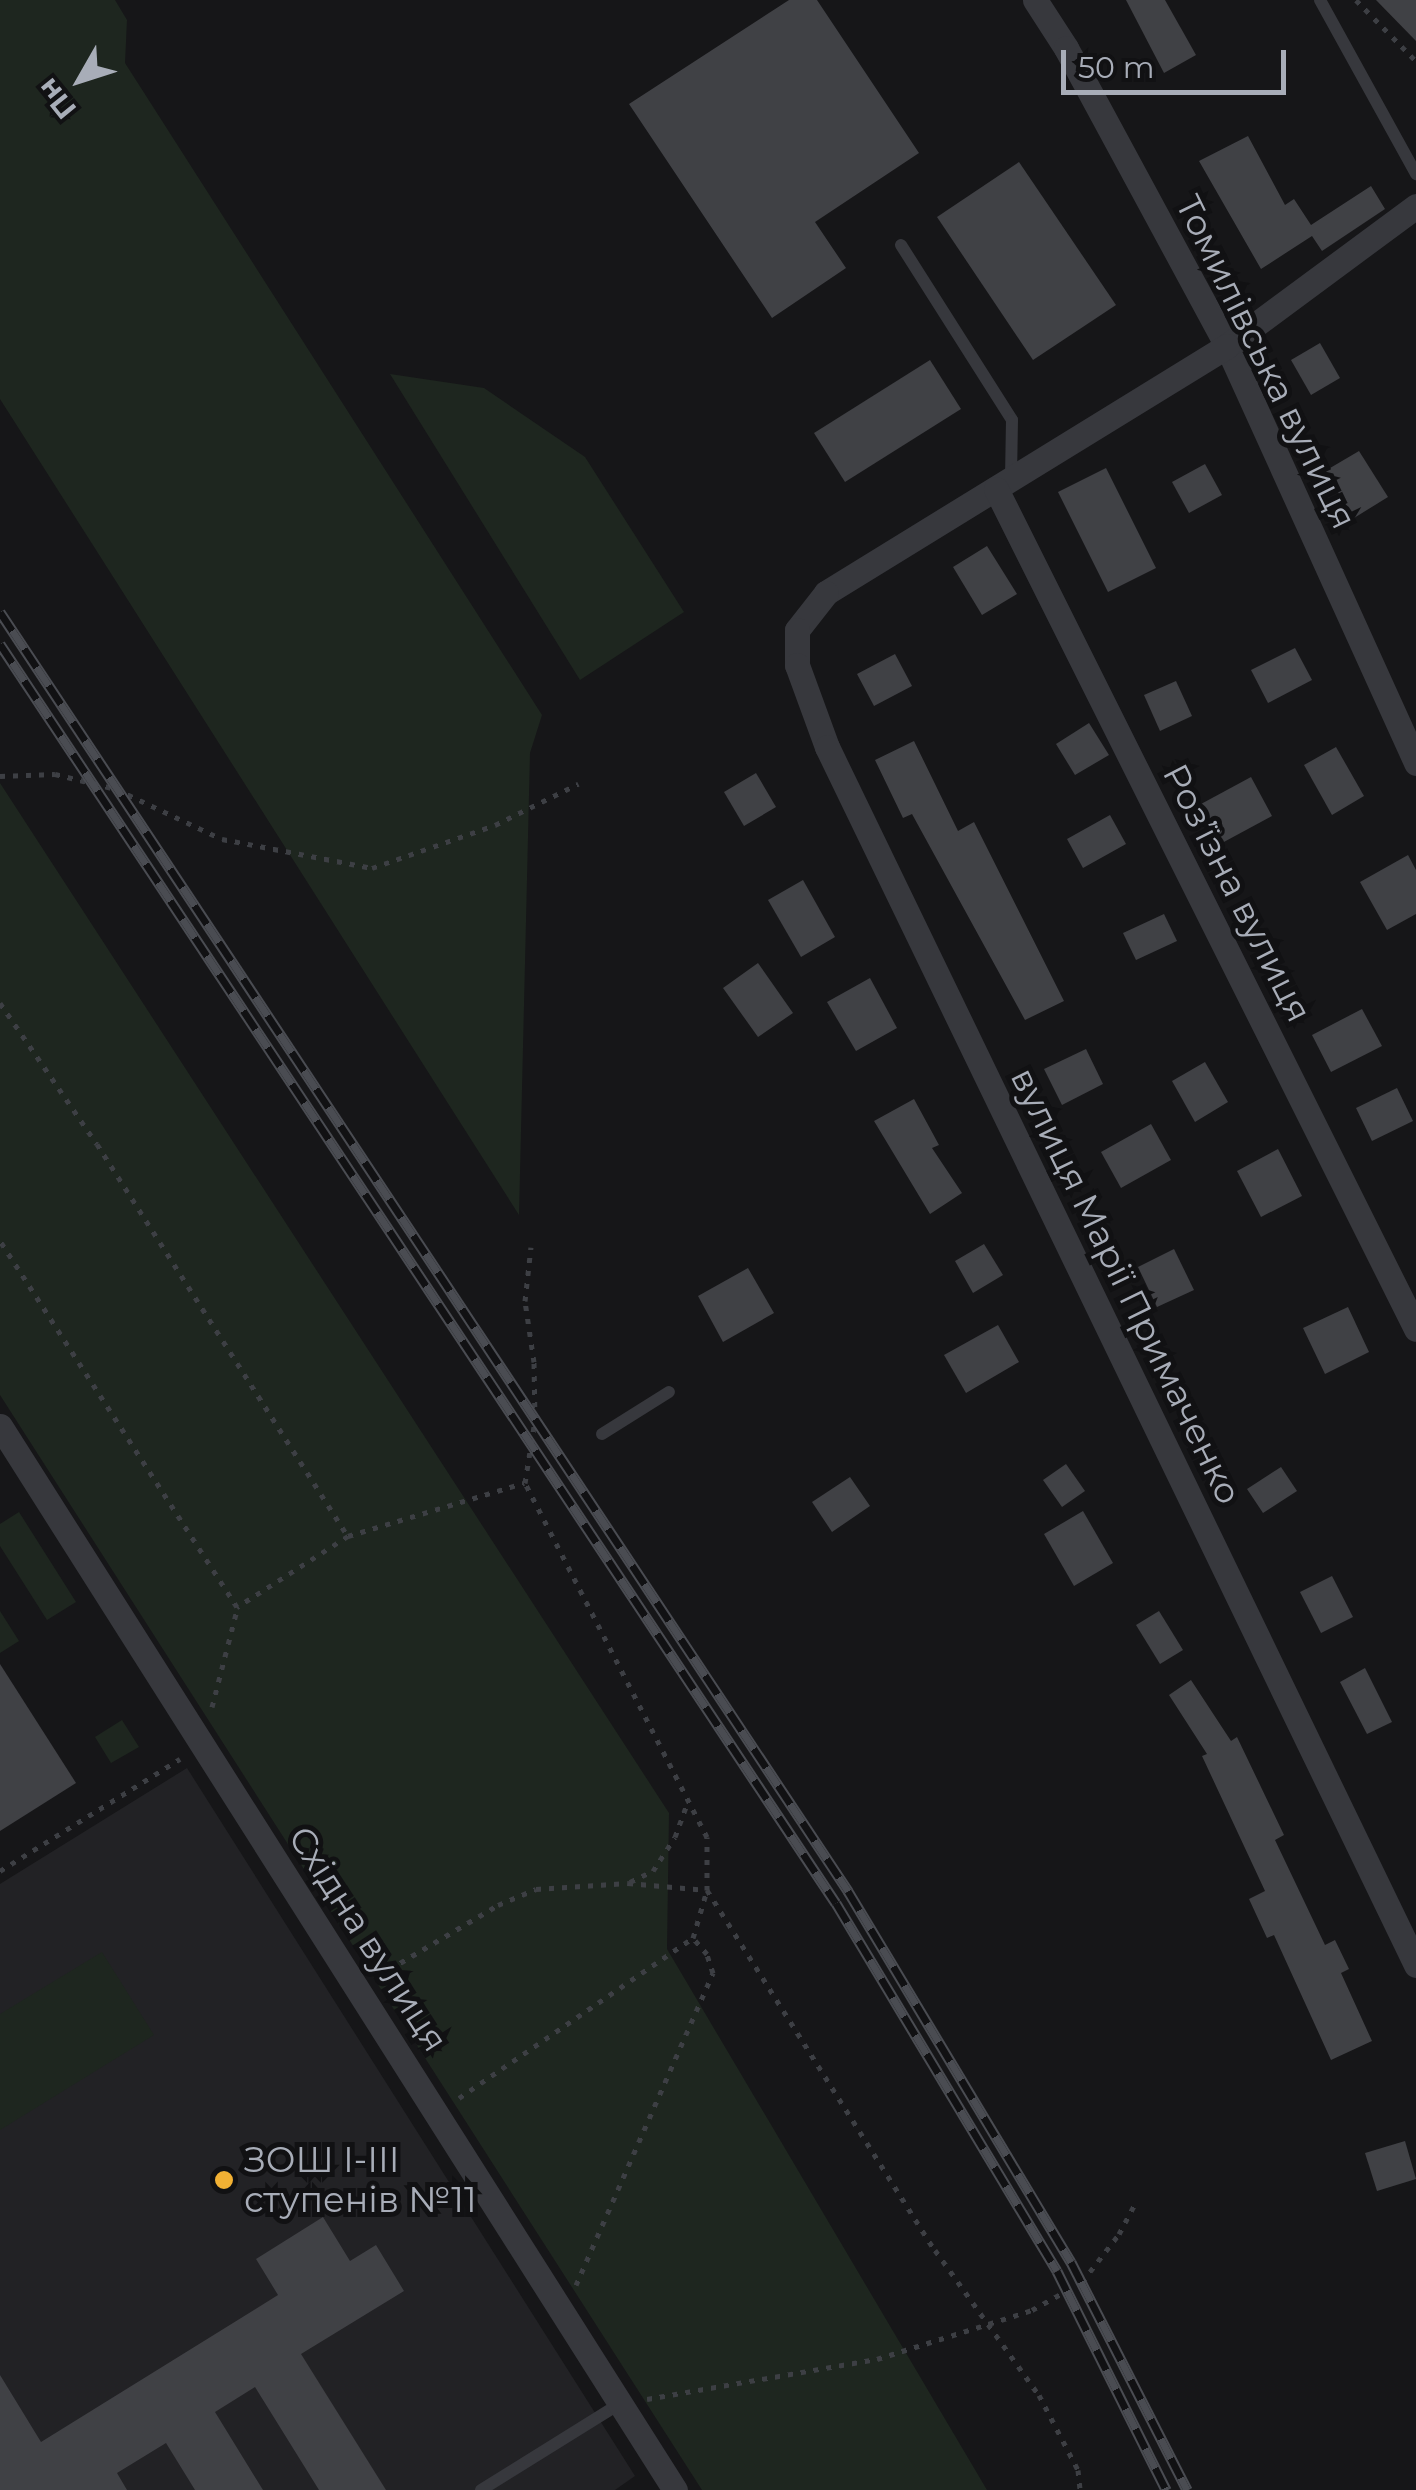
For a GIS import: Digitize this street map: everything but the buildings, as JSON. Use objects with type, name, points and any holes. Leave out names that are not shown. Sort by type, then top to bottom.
[{"type":"street","name":"Томилівська вулиця","points":[[1035,0],[1066,48],[1227,346],[1416,763]]},
{"type":"street","points":[[1003,484],[1227,346],[1416,206]]},
{"type":"street","name":"вулиця Марії Примаченко","points":[[1003,484],[826,593],[797,630],[797,666],[827,748],[1416,1964]]},
{"type":"street","name":"Розʼїзна вулиця","points":[[1003,484],[1416,1329]]},
{"type":"street","name":"Східна вулиця","points":[[1,1431],[622,2403],[668,2487]]},
{"type":"lane","points":[[1320,0],[1416,174]]},
{"type":"lane","points":[[902,245],[1012,420],[1003,484]]},
{"type":"lane","points":[[602,1434],[669,1392]]},
{"type":"lane","points":[[481,2490],[622,2403]]},
{"type":"path","points":[[1356,0],[1416,61]]},
{"type":"path","points":[[0,776],[54,774],[116,789],[222,839],[372,868],[495,825],[578,784]]},
{"type":"path","points":[[0,1003],[97,1144],[348,1536]]},
{"type":"path","points":[[0,1240],[236,1607]]},
{"type":"path","points":[[438,2113],[693,1938],[708,1890],[707,1836],[525,1482],[535,1420],[534,1362],[525,1301],[531,1248]]},
{"type":"path","points":[[0,1870],[203,1744],[236,1607],[348,1536],[525,1482]]},
{"type":"path","points":[[628,1883],[652,1871],[676,1837],[688,1800]]},
{"type":"path","points":[[358,1988],[498,1905],[536,1889],[628,1883],[708,1890]]},
{"type":"path","points":[[708,1890],[935,2250],[1039,2396],[1078,2470],[1080,2490]]},
{"type":"path","points":[[564,2313],[713,1973],[707,1954],[693,1938]]},
{"type":"path","points":[[622,2403],[877,2358],[1032,2310],[1082,2282],[1119,2234],[1137,2200]]},
{"type":"shaded area","points":[[0,0],[115,0],[127,20],[125,63],[542,715],[530,753],[519,1215],[0,399]]},
{"type":"shaded area","points":[[390,374],[484,388],[585,457],[684,612],[580,680]]},
{"type":"shaded area","points":[[0,783],[669,1813],[667,1949],[987,2490],[702,2490],[0,1395]]},
{"type":"shaded area","points":[[19,1512],[76,1602],[47,1620],[0,1546],[0,1524]]},
{"type":"shaded area","points":[[0,1611],[19,1641],[0,1653]]},
{"type":"shaded area","points":[[122,1720],[139,1747],[111,1763],[95,1737]]},
{"type":"shaded area","name":"ЗОШ І-ІІІ ступенів №11","points":[[187,1768],[635,2476],[615,2490],[0,2490],[0,1884]]},
{"type":"shaded area","points":[[102,1952],[154,2035],[0,2130],[0,2014]]},
{"type":"railway","points":[[0,612],[848,1891],[1071,2262],[1187,2490]]},
{"type":"railway","points":[[0,644],[836,1903],[1057,2271],[1166,2490]]},
{"type":"place","name":"ЗОШ І-ІІІ ступенів №11","points":[[224,2180]]}]
